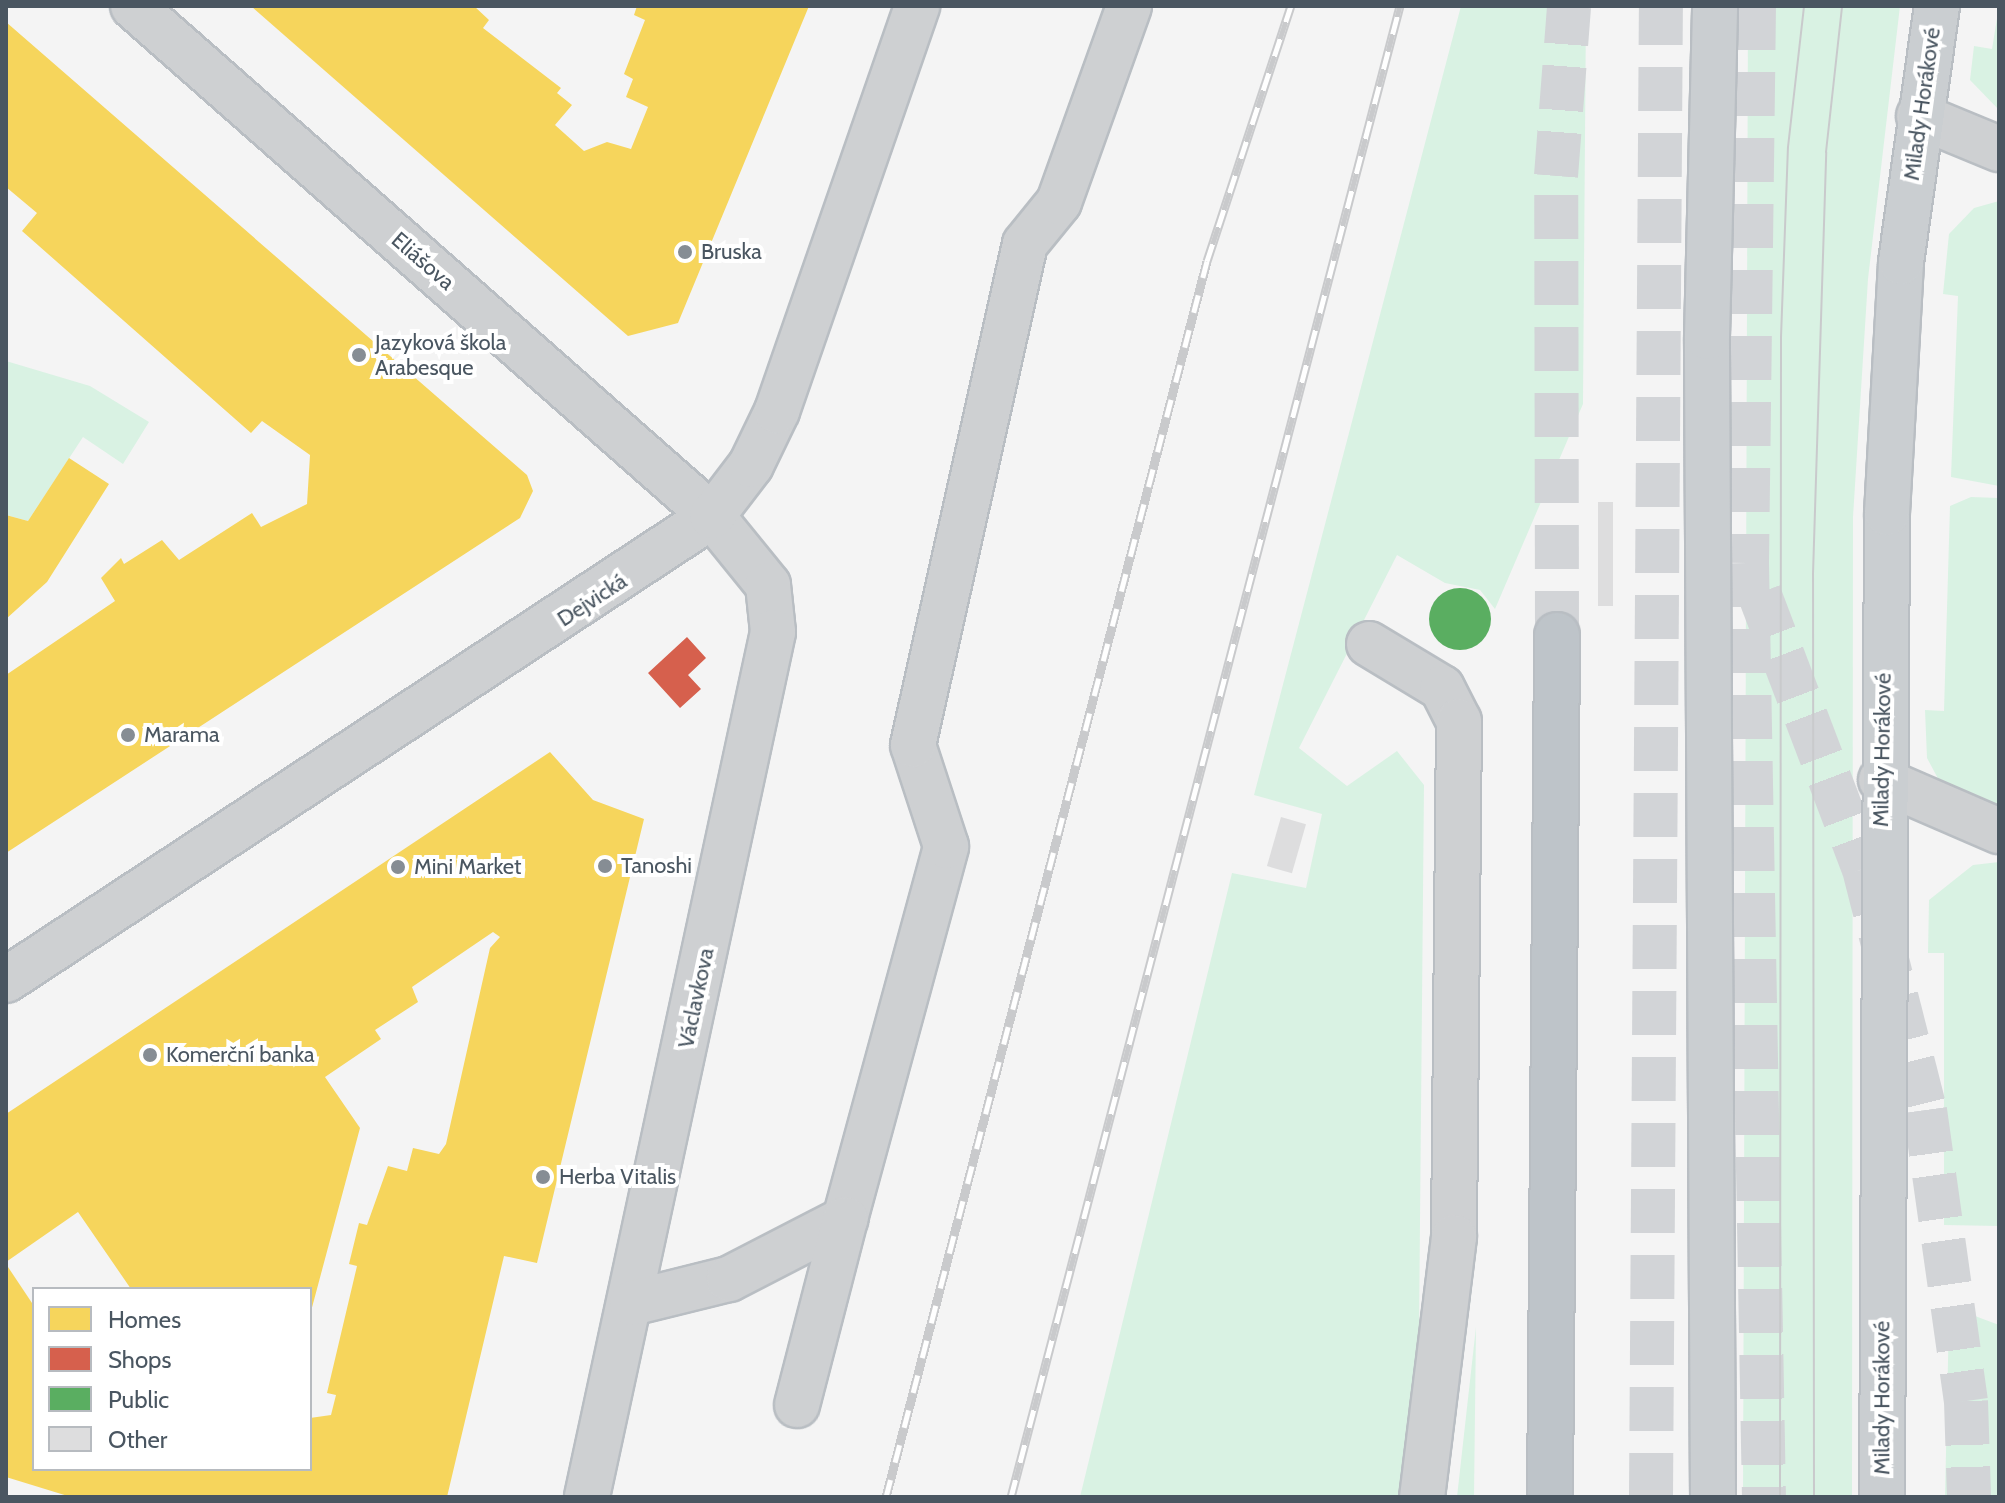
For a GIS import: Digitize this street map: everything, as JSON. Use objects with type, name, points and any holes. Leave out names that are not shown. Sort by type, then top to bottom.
[{"type":"highway","points":[[1550,1497],[1557,635]]},
{"type":"main road","points":[[1713,1497],[1707,337],[1715,6]]},
{"type":"main road","name":"Milady Horákové","points":[[1882,1497],[1881,780],[1901,262],[1919,116],[1937,6]]},
{"type":"street","name":"Eliášova","points":[[133,6],[712,516]]},
{"type":"street","name":"Dejvická","points":[[6,980],[712,516],[751,465],[777,411],[917,6]]},
{"type":"street","points":[[797,1405],[946,846],[913,745],[1025,244],[1059,202],[1129,6]]},
{"type":"street","points":[[1919,116],[1999,149]]},
{"type":"street","name":"Václavkova","points":[[587,1497],[632,1303],[773,632],[768,585],[712,516]]},
{"type":"street","points":[[1369,644],[1442,688],[1459,721],[1454,1237],[1422,1497]]},
{"type":"street","points":[[1881,780],[1999,831]]},
{"type":"street","points":[[632,1303],[729,1279],[845,1219]]},
{"type":"green space","points":[[1461,6],[1586,6],[1583,404],[1495,609],[1480,590],[1445,583],[1397,555],[1299,748],[1347,786],[1397,751],[1424,785],[1419,1331],[1403,1497],[1080,1497],[1232,873],[1306,888],[1322,814],[1254,795]]},
{"type":"green space","points":[[1748,6],[1900,6],[1868,279],[1853,517],[1852,1497],[1743,1497]]},
{"type":"green space","points":[[1999,6],[1999,110],[1970,80],[1974,46],[1992,49]]},
{"type":"green space","points":[[1999,201],[1999,486],[1951,477],[1958,296],[1943,294],[1949,234],[1974,208]]},
{"type":"green space","points":[[6,361],[90,386],[149,422],[123,464],[83,437],[28,521],[6,515]]},
{"type":"green space","points":[[1971,497],[1999,498],[1999,810],[1942,786],[1927,758],[1925,710],[1944,711],[1950,506]]},
{"type":"green space","points":[[1999,862],[1999,1226],[1944,1225],[1944,953],[1928,953],[1929,900],[1973,865]]},
{"type":"green space","points":[[1967,1313],[1999,1325],[1999,1497],[1945,1497],[1949,1316]]},
{"type":"green space","points":[[1476,1327],[1474,1497],[1457,1497]]},
{"type":"building: Homes","points":[[251,6],[474,6],[489,20],[483,28],[561,88],[557,93],[572,105],[555,125],[584,151],[607,142],[631,149],[648,107],[626,97],[633,79],[624,74],[645,20],[634,15],[637,6],[809,6],[678,323],[628,336]]},
{"type":"building: Homes","points":[[6,22],[527,475],[533,491],[520,518],[6,853],[6,675],[115,601],[101,578],[121,558],[124,564],[162,540],[179,560],[252,513],[261,527],[307,504],[310,455],[262,421],[251,433],[22,231],[37,213],[6,187]]},
{"type":"building: Homes","points":[[69,458],[109,484],[47,582],[6,619],[6,515],[28,521]]},
{"type":"building: Homes","points":[[550,752],[593,800],[644,819],[537,1263],[504,1256],[447,1497],[71,1497],[6,1477],[6,1264],[32,1303],[32,1471],[312,1471],[312,1418],[331,1415],[336,1395],[327,1393],[357,1266],[349,1264],[359,1223],[367,1225],[388,1166],[407,1171],[413,1148],[439,1154],[446,1144],[490,948],[500,937],[493,932],[412,987],[418,1002],[375,1030],[381,1039],[325,1077],[360,1128],[312,1308],[312,1287],[130,1287],[78,1212],[6,1262],[6,1114]]},
{"type":"building: Shops","points":[[687,637],[706,658],[688,675],[701,689],[680,708],[648,673]]},
{"type":"building: Public","points":[[1454,588],[1466,588],[1482,597],[1489,607],[1489,631],[1482,641],[1466,650],[1454,650],[1434,636],[1429,625],[1429,613],[1443,593]]},
{"type":"building: Other","points":[[1598,502],[1613,502],[1613,606],[1598,606]]},
{"type":"building: Other","points":[[1281,817],[1306,824],[1292,873],[1267,866]]},
{"type":"tunnel","points":[[1557,635],[1556,176],[1569,6]]},
{"type":"tunnel","points":[[1651,1497],[1661,6]]},
{"type":"tunnel","points":[[1754,6],[1747,563],[1764,1497]]},
{"type":"tunnel","points":[[1759,593],[1864,869],[1925,1110],[1966,1401],[1969,1497]]},
{"type":"tram line","points":[[1780,1497],[1781,337],[1788,147],[1804,6]]},
{"type":"tram line","points":[[1814,1497],[1813,574],[1826,152],[1842,6]]},
{"type":"railway","points":[[886,1497],[1207,261],[1291,6]]},
{"type":"railway","points":[[1011,1497],[1400,6]]},
{"type":"place","name":"Bruska","points":[[685,252]]},
{"type":"place","name":"Jazyková škola Arabesque","points":[[359,355]]},
{"type":"place","name":"Marama","points":[[128,735]]},
{"type":"place","name":"Tanoshi","points":[[605,866]]},
{"type":"place","name":"Mini Market","points":[[398,867]]},
{"type":"place","name":"Komerční banka","points":[[150,1055]]},
{"type":"place","name":"Herba Vitalis","points":[[543,1177]]}]
